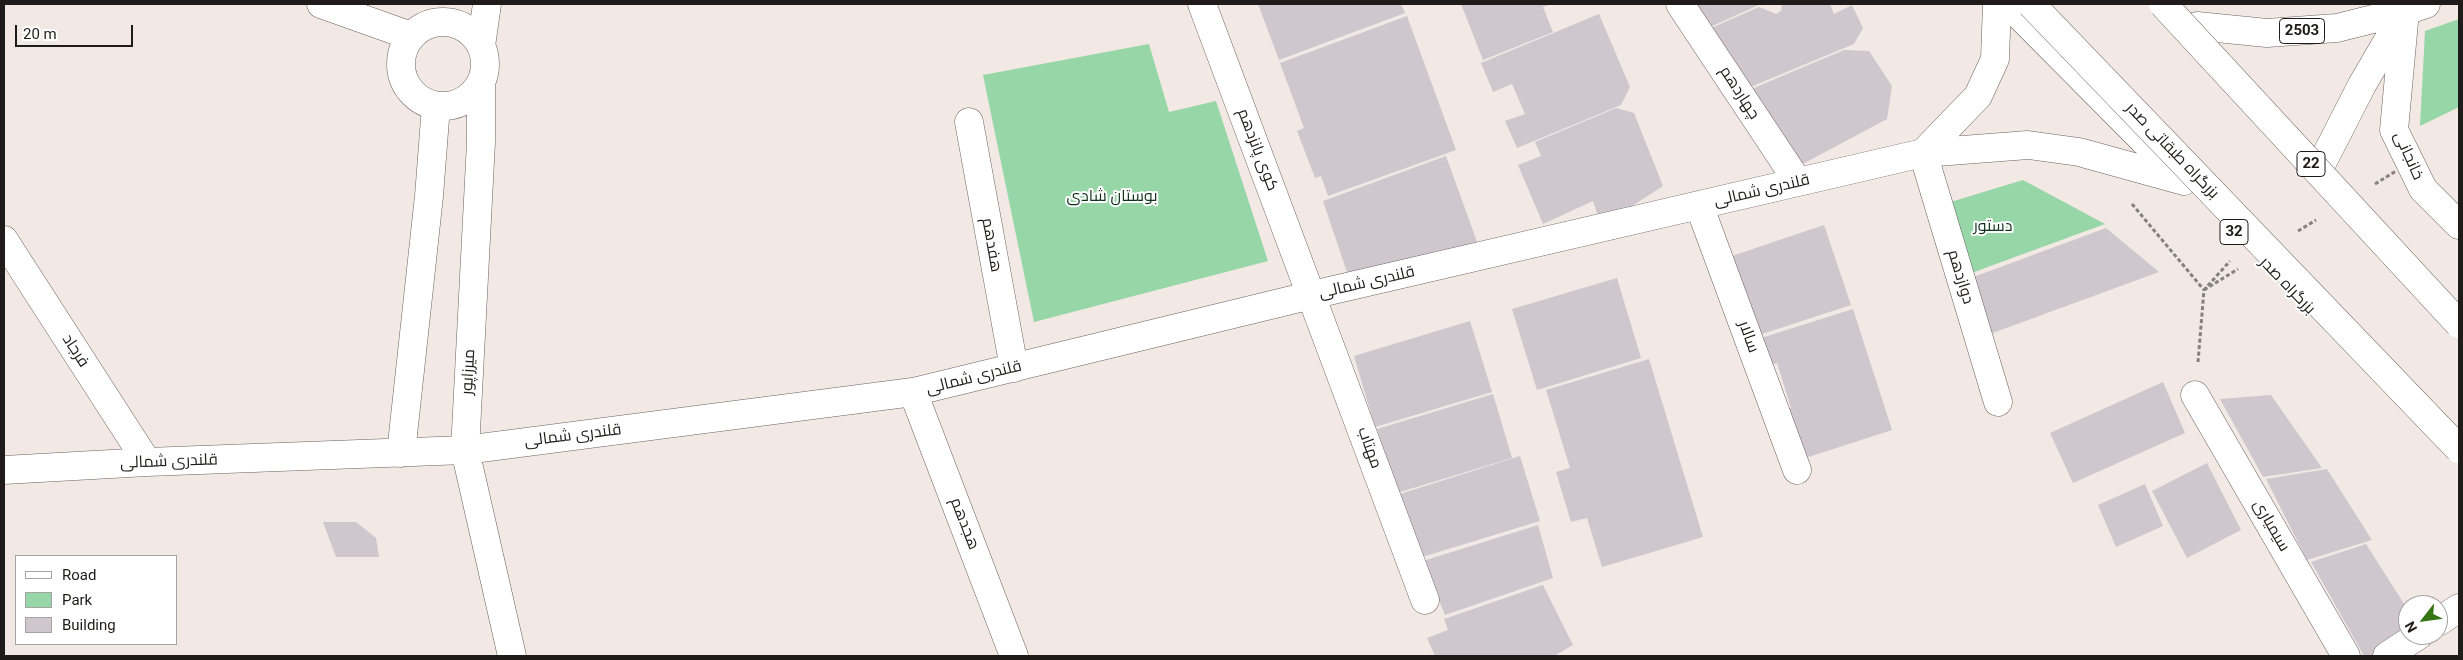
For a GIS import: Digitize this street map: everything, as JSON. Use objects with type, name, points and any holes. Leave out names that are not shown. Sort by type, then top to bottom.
[{"type":"main road","points":[[321,4],[411,36]]},
{"type":"main road","points":[[481,46],[487,4]]},
{"type":"main road","name":"کوی پانزدهم","points":[[1202,4],[1312,295]]},
{"type":"main road","name":"چهاردهم","points":[[1680,4],[1798,182]]},
{"type":"main road","points":[[1923,153],[1978,96],[1995,59],[1997,4]]},
{"type":"main road","name":"بزرگراه صدر","points":[[2008,4],[2246,244],[2459,463]]},
{"type":"main road","name":"بزرگراه طبقاتی صدر","points":[[2031,4],[2459,449]]},
{"type":"main road","name":"22","points":[[2162,4],[2459,324]]},
{"type":"main road","points":[[2176,4],[2459,309]]},
{"type":"main road","points":[[2322,161],[2362,85],[2416,7]]},
{"type":"main road","name":"2503","points":[[2197,26],[2267,33],[2337,28],[2416,7]]},
{"type":"main road","name":"خانجانی","points":[[2416,7],[2394,130],[2423,189],[2459,225]]},
{"type":"main road","points":[[448,22],[462,26],[473,34],[481,46],[484,58],[484,71],[481,83],[473,94],[462,102],[449,106],[436,106],[424,102],[405,84],[400,59],[404,47],[411,36],[422,27],[434,23],[448,22]]},
{"type":"main road","name":"میرزاپور","points":[[481,83],[481,142],[465,450],[512,656]]},
{"type":"main road","points":[[401,454],[429,196],[436,106]]},
{"type":"main road","name":"هفدهم","points":[[969,122],[1014,368]]},
{"type":"main road","name":"قلندری شمالی","points":[[4,470],[147,462],[401,454],[465,450],[914,392],[1312,295],[1923,153],[2028,145],[2079,152],[2184,181]]},
{"type":"main road","name":"دوازدهم","points":[[1923,153],[1998,402]]},
{"type":"main road","name":"سالار","points":[[1699,205],[1797,470]]},
{"type":"main road","name":"فرجاد","points":[[4,240],[147,462]]},
{"type":"main road","name":"مهتاب","points":[[1312,295],[1426,600]]},
{"type":"main road","name":"هجدهم","points":[[914,392],[1014,656]]},
{"type":"main road","name":"سیمیاری","points":[[2195,395],[2346,656]]},
{"type":"main road","points":[[2448,615],[2459,608]]},
{"type":"main road","points":[[2387,656],[2404,645]]},
{"type":"path","points":[[2131,203],[2204,290]]},
{"type":"path","points":[[2195,395],[2204,290],[2246,244]]},
{"type":"green space","points":[[2459,19],[2459,107],[2420,126],[2425,31]]},
{"type":"green space","name":"بوستان شادی","points":[[1149,44],[1169,112],[1216,101],[1268,261],[1034,322],[983,75]]},
{"type":"green space","name":"دستور","points":[[2023,180],[2105,224],[1966,275],[1944,204]]},
{"type":"building","points":[[1258,4],[1401,4],[1405,13],[1279,60]]},
{"type":"building","points":[[1461,4],[1552,4],[1543,7],[1553,32],[1483,60]]},
{"type":"building","points":[[1693,4],[1761,4],[1708,28]]},
{"type":"building","points":[[1782,4],[1830,4],[1834,14],[1852,5],[1863,28],[1854,44],[1748,88],[1709,29],[1759,7],[1776,14],[1781,11]]},
{"type":"building","points":[[1599,14],[1630,87],[1621,105],[1517,148],[1505,121],[1525,114],[1512,84],[1493,92],[1481,63]]},
{"type":"building","points":[[1407,16],[1456,150],[1328,196],[1321,176],[1315,178],[1297,131],[1304,128],[1280,63]]},
{"type":"building","points":[[1844,50],[1869,51],[1892,86],[1887,119],[1799,166],[1749,90]]},
{"type":"building","points":[[1616,108],[1634,113],[1663,186],[1632,206],[1599,219],[1593,201],[1543,224],[1518,165],[1541,156],[1535,142]]},
{"type":"building","points":[[1446,156],[1480,250],[1350,281],[1323,201]]},
{"type":"building","points":[[1824,225],[1851,305],[1756,336],[1729,257]]},
{"type":"building","points":[[2106,228],[2159,272],[1990,334],[1968,279]]},
{"type":"building","points":[[1617,278],[1641,358],[1537,390],[1512,309]]},
{"type":"building","points":[[1853,309],[1892,430],[1796,461],[1779,411],[1791,408],[1777,363],[1767,366],[1758,339]]},
{"type":"building","points":[[1470,321],[1492,392],[1375,427],[1354,356]]},
{"type":"building","points":[[1649,359],[1703,537],[1602,567],[1587,518],[1571,522],[1556,472],[1570,468],[1546,390]]},
{"type":"building","points":[[2163,382],[2185,433],[2073,483],[2050,433]]},
{"type":"building","points":[[1493,394],[1512,458],[1397,493],[1377,429]]},
{"type":"building","points":[[2271,395],[2322,468],[2263,477],[2220,399]]},
{"type":"building","points":[[1520,456],[1540,521],[1419,558],[1400,494]]},
{"type":"building","points":[[2207,463],[2241,530],[2187,558],[2152,491]]},
{"type":"building","points":[[2327,469],[2372,540],[2307,560],[2266,479]]},
{"type":"building","points":[[2145,484],[2163,526],[2116,547],[2098,505]]},
{"type":"building","points":[[323,522],[356,522],[376,538],[379,557],[336,557]]},
{"type":"building","points":[[1538,525],[1553,578],[1445,615],[1423,561]]},
{"type":"building","points":[[2366,544],[2398,595],[2398,642],[2379,656],[2364,656],[2311,562]]},
{"type":"building","points":[[1543,585],[1573,645],[1554,656],[1435,656],[1427,638],[1448,630],[1444,619]]}]
